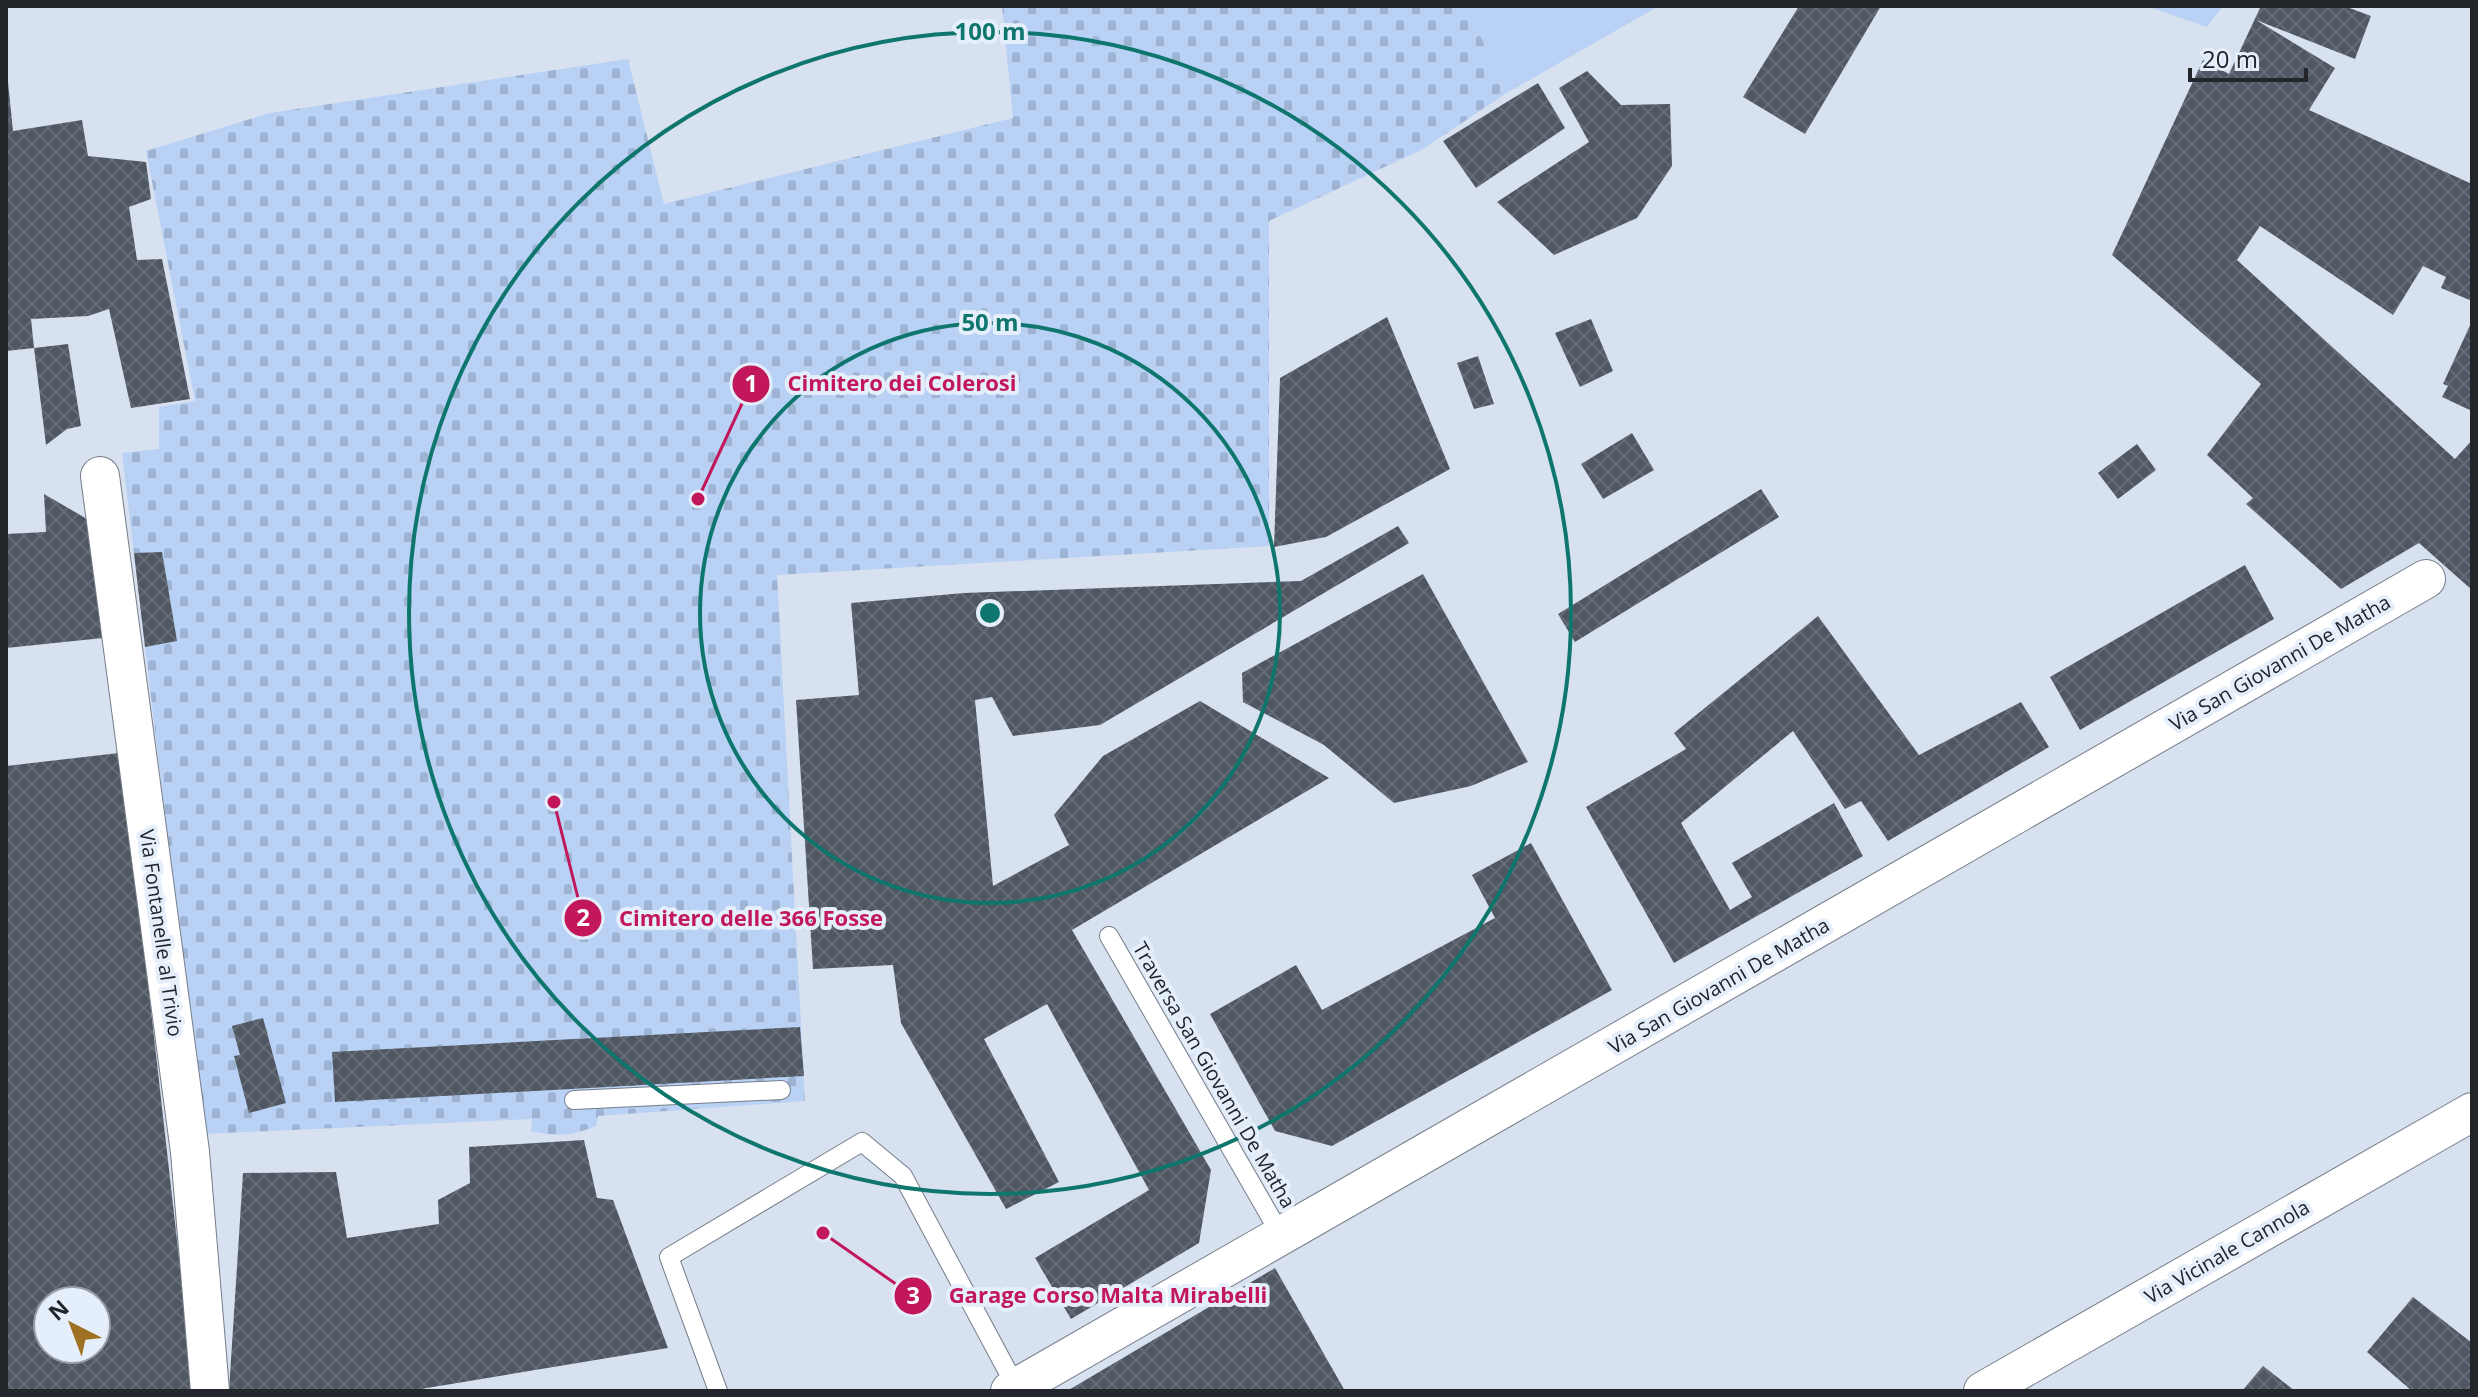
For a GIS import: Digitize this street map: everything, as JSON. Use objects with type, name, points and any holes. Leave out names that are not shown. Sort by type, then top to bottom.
[{"type":"street","name":"Via Fontanelle al Trivio","points":[[100,476],[190,1152],[210,1391]]},
{"type":"street","name":"Via San Giovanni De Matha","points":[[1013,1389],[2426,579]]},
{"type":"street","name":"Via Vicinale Cannola","points":[[1983,1391],[2472,1112]]},
{"type":"lane","name":"Traversa San Giovanni De Matha","points":[[1109,936],[1282,1237]]},
{"type":"lane","points":[[574,1100],[781,1090]]},
{"type":"lane","points":[[718,1391],[669,1257],[862,1142],[903,1176],[1013,1389]]},
{"type":"green space","points":[[1002,6],[1468,6],[1505,94],[1423,149],[1269,221],[1269,546],[777,575],[805,1101],[598,1116],[596,1126],[564,1134],[531,1131],[532,1119],[203,1134],[122,453],[159,449],[159,407],[195,401],[146,151],[270,113],[628,59],[664,204],[1013,118]]},
{"type":"green space","points":[[1468,6],[1659,6],[1505,94]]},
{"type":"green space","points":[[2146,6],[2223,6],[2207,27]]},
{"type":"building","points":[[1799,6],[1881,6],[1805,134],[1743,97]]},
{"type":"building","points":[[2261,6],[2344,6],[2371,16],[2355,59],[2256,20],[2335,68],[2309,110],[2472,184],[2472,301],[2441,288],[2446,277],[2423,266],[2393,315],[2260,226],[2237,260],[2455,459],[2472,440],[2472,590],[2419,543],[2341,589],[2246,504],[2253,498],[2207,455],[2261,384],[2112,255],[2203,60],[2229,74]]},
{"type":"building","points":[[1587,71],[1621,105],[1670,104],[1672,166],[1637,218],[1554,255],[1497,202],[1589,142],[1559,88]]},
{"type":"building","points":[[6,82],[13,131],[82,120],[88,156],[146,162],[151,199],[129,207],[137,260],[162,259],[190,399],[131,408],[109,309],[88,316],[31,319],[34,348],[6,351]]},
{"type":"building","points":[[1538,83],[1565,128],[1476,188],[1443,141]]},
{"type":"building","points":[[1387,317],[1450,469],[1326,537],[1274,547],[1280,378]]},
{"type":"building","points":[[1591,319],[1613,371],[1580,387],[1555,333]]},
{"type":"building","points":[[2472,321],[2472,411],[2442,397],[2448,386],[2443,384]]},
{"type":"building","points":[[68,344],[81,426],[67,429],[46,445],[34,348]]},
{"type":"building","points":[[1478,356],[1494,404],[1474,409],[1457,363]]},
{"type":"building","points":[[1632,433],[1654,470],[1603,499],[1581,464]]},
{"type":"building","points":[[2137,444],[2156,470],[2118,499],[2098,473]]},
{"type":"building","points":[[1761,489],[1779,517],[1575,642],[1558,614]]},
{"type":"building","points":[[44,494],[87,519],[103,638],[6,648],[6,534],[46,532]]},
{"type":"building","points":[[1398,526],[1409,543],[1100,725],[1013,736],[992,697],[975,700],[993,886],[1069,845],[1054,815],[1103,756],[1200,701],[1329,778],[1072,930],[1211,1170],[1199,1243],[1071,1319],[1035,1258],[1149,1190],[1047,1004],[984,1039],[1059,1182],[1006,1209],[901,1023],[893,965],[813,969],[796,700],[859,695],[851,603],[964,593],[1301,581]]},
{"type":"building","points":[[162,552],[177,641],[145,647],[134,553]]},
{"type":"building","points":[[2245,565],[2274,619],[2080,730],[2050,677]]},
{"type":"building","points":[[1423,574],[1528,762],[1471,786],[1394,803],[1324,745],[1243,702],[1242,673]]},
{"type":"building","points":[[1818,616],[1919,755],[2021,702],[2049,747],[1888,841],[1861,801],[1845,809],[1793,731],[1681,823],[1730,910],[1752,897],[1732,863],[1834,803],[1863,856],[1674,963],[1586,807],[1686,749],[1674,733]]},
{"type":"building","points":[[119,753],[136,877],[194,1391],[6,1391],[6,766]]},
{"type":"building","points":[[1531,843],[1612,990],[1332,1146],[1275,1131],[1210,1014],[1296,965],[1322,1010],[1495,918],[1472,875]]},
{"type":"building","points":[[263,1018],[286,1103],[249,1113],[234,1056],[240,1055],[232,1026]]},
{"type":"building","points":[[800,1027],[804,1076],[335,1102],[332,1052]]},
{"type":"building","points":[[584,1140],[597,1198],[613,1200],[668,1348],[409,1391],[229,1391],[243,1173],[336,1172],[347,1238],[439,1224],[438,1200],[470,1183],[469,1147]]},
{"type":"building","points":[[1275,1268],[1345,1391],[1067,1391]]},
{"type":"building","points":[[2413,1297],[2472,1343],[2472,1391],[2412,1391],[2367,1352]]},
{"type":"building","points":[[2263,1366],[2295,1391],[2242,1391]]},
{"type":"place","name":"Cimitero dei Colerosi","points":[[698,499]]},
{"type":"place","name":"Cimitero delle 366 Fosse","points":[[554,802]]},
{"type":"place","name":"Garage Corso Malta Mirabelli","points":[[823,1233]]}]
